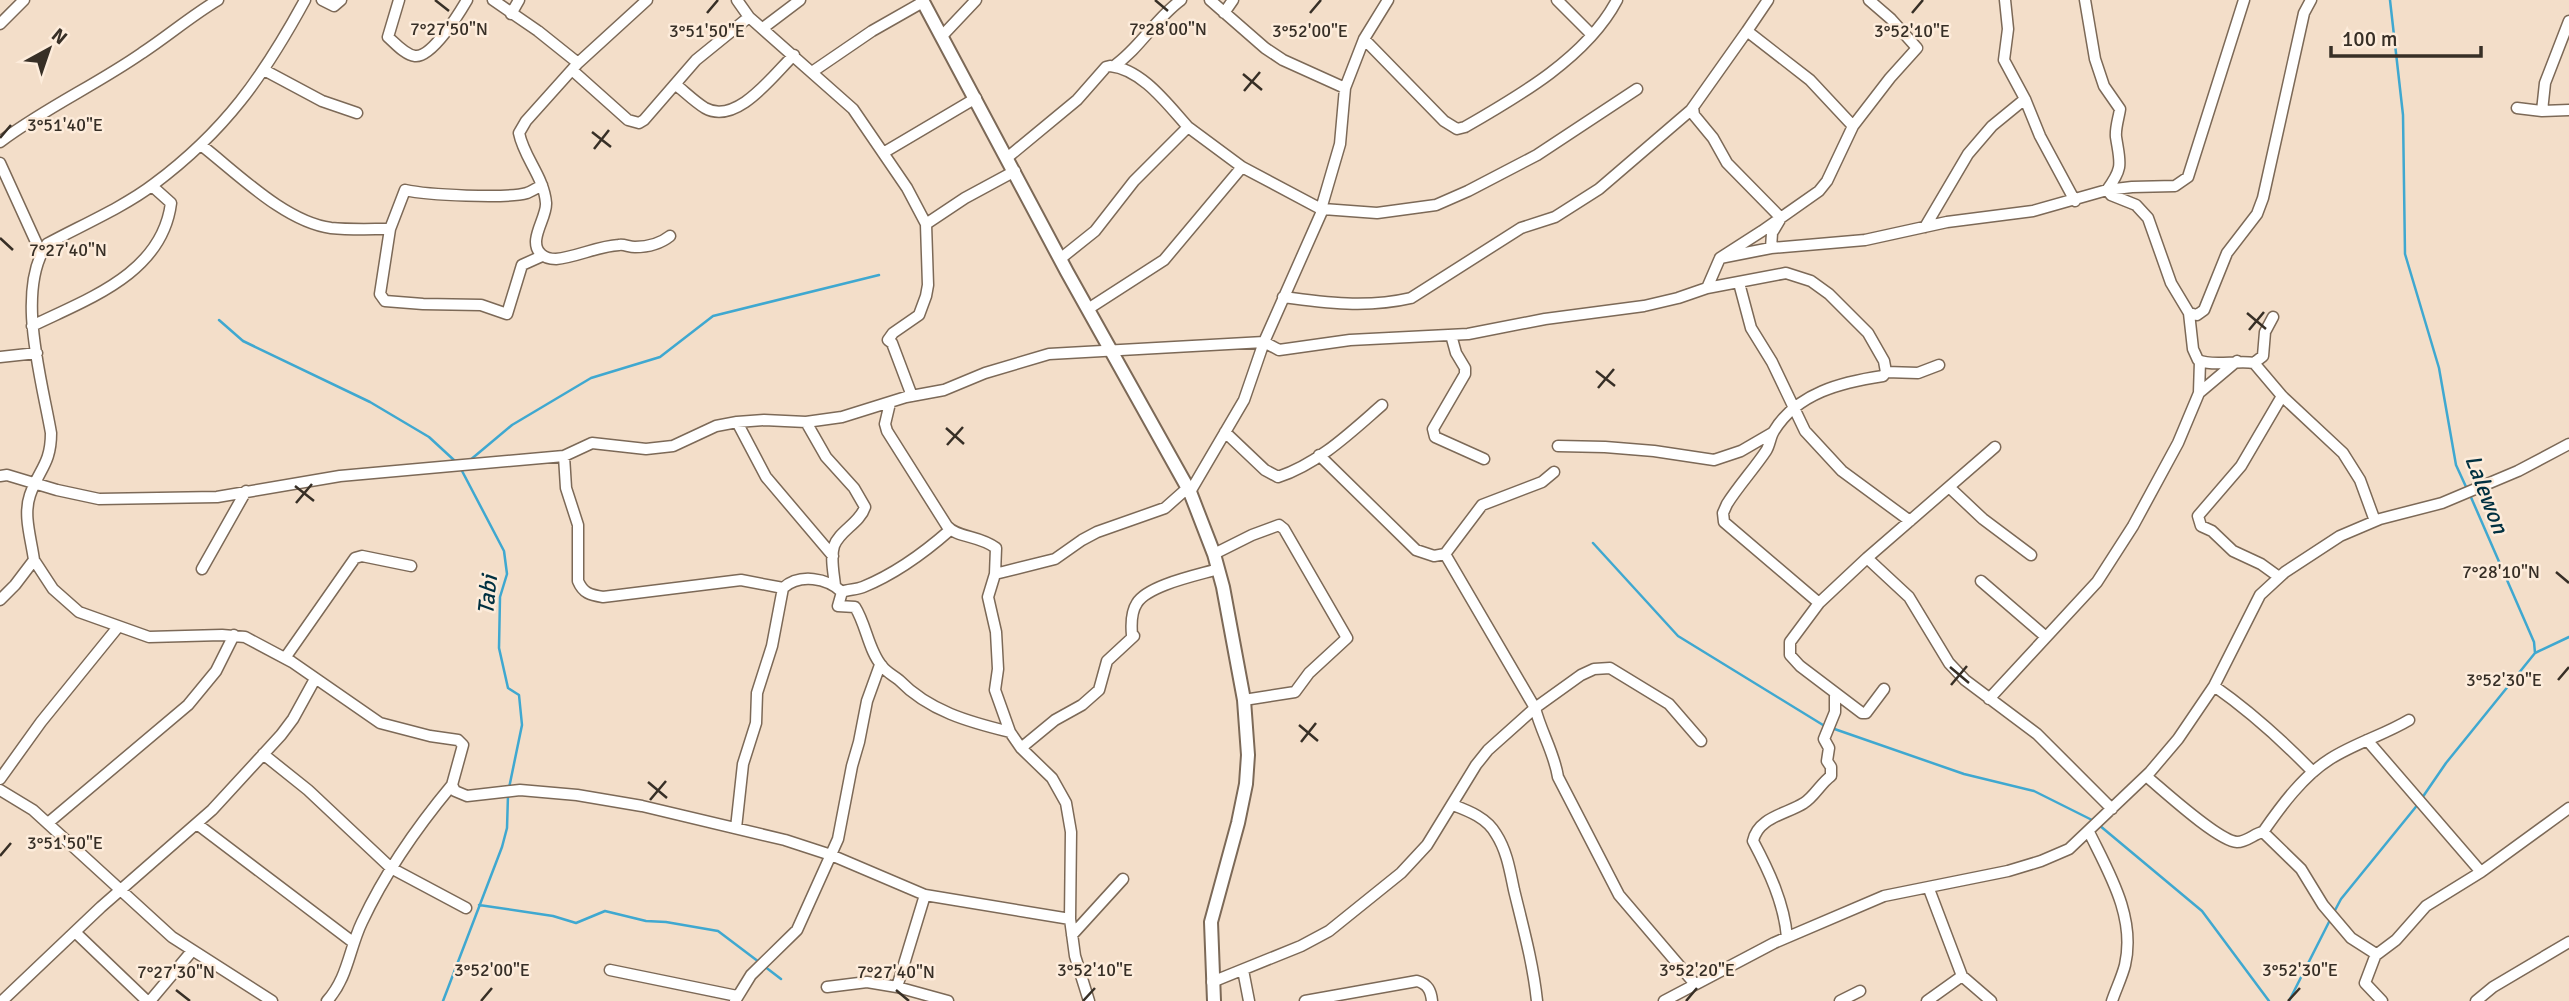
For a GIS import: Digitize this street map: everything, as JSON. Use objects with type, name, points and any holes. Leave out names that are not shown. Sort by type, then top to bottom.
[{"type":"street","points":[[0,24],[24,0]]},
{"type":"street","points":[[0,142],[30,119],[142,54],[218,0]]},
{"type":"street","points":[[305,0],[264,70],[234,112],[201,145],[152,186],[47,244],[41,253],[31,300],[32,326],[51,433],[51,450],[29,496],[26,513],[34,560],[53,589],[79,612],[149,637],[234,635],[256,641],[380,723],[461,742],[463,745],[452,785],[391,868],[366,914],[340,986],[327,1001]]},
{"type":"street","points":[[322,0],[334,6],[341,0]]},
{"type":"street","points":[[399,0],[388,37],[415,56],[431,48],[467,0]]},
{"type":"street","points":[[492,0],[538,31],[575,66],[594,91],[635,123],[644,120],[710,46],[749,17]]},
{"type":"street","points":[[511,14],[519,0]]},
{"type":"street","points":[[647,0],[575,66],[526,121],[519,133],[542,185],[547,207],[537,232],[537,249],[542,256],[553,260],[621,244],[635,247],[652,245],[662,243],[670,236]]},
{"type":"street","points":[[737,0],[749,17],[853,109],[907,188],[926,224],[926,296],[919,315],[893,333],[888,340],[892,343],[912,396]]},
{"type":"street","points":[[763,28],[800,0]]},
{"type":"street","points":[[942,36],[976,0]]},
{"type":"street","points":[[1008,157],[1077,100],[1106,67],[1114,66],[1127,57],[1169,8],[1181,0]]},
{"type":"street","points":[[1210,0],[1265,48],[1283,60],[1346,88]]},
{"type":"street","points":[[1224,13],[1233,0]]},
{"type":"street","points":[[1190,492],[1244,400],[1264,342],[1322,209],[1340,144],[1346,88],[1364,39],[1388,0]]},
{"type":"street","points":[[1557,0],[1592,36]]},
{"type":"street","points":[[1364,39],[1444,121],[1457,129],[1516,98],[1585,44],[1608,17],[1617,0]]},
{"type":"street","points":[[1283,297],[1339,305],[1394,302],[1411,298],[1521,228],[1555,217],[1587,198],[1693,107],[1768,0]]},
{"type":"street","points":[[1707,288],[1720,258],[1803,204],[1827,181],[1853,126],[1917,48],[1891,19],[1869,0]]},
{"type":"street","points":[[2005,0],[2008,29],[2004,61],[2075,201]]},
{"type":"street","points":[[2085,0],[2095,59],[2104,86],[2120,109],[2115,135],[2120,148],[2120,163],[2115,180],[2107,190]]},
{"type":"street","points":[[1720,258],[1771,248],[1865,240],[1924,227],[2033,211],[2107,190],[2175,186],[2188,177],[2244,0]]},
{"type":"street","points":[[2189,313],[2197,314],[2204,310],[2227,253],[2257,214],[2263,198],[2304,13],[2311,0]]},
{"type":"street","points":[[812,72],[872,31],[923,1],[1060,259],[1190,492],[1214,554],[1223,587],[1244,700],[1248,755],[1246,784],[1230,860],[1211,922],[1214,1001]]},
{"type":"street","points":[[2542,111],[2545,83],[2569,21]]},
{"type":"street","points":[[1747,31],[1810,80],[1853,126]]},
{"type":"street","points":[[675,84],[706,108],[715,111],[734,110],[794,55]]},
{"type":"street","points":[[1114,66],[1137,76],[1188,127],[1242,167],[1322,209],[1377,213],[1436,205],[1468,191],[1537,155],[1637,89]]},
{"type":"street","points":[[264,70],[322,101],[357,113]]},
{"type":"street","points":[[883,153],[976,98]]},
{"type":"street","points":[[1924,227],[1968,154],[1992,126],[2025,99]]},
{"type":"street","points":[[1693,107],[1695,115],[1713,138],[1727,163],[1781,218]]},
{"type":"street","points":[[2517,108],[2569,110]]},
{"type":"street","points":[[1060,259],[1095,231],[1134,181],[1188,127]]},
{"type":"street","points":[[201,145],[276,203],[306,221],[330,228],[390,229]]},
{"type":"street","points":[[0,163],[41,253]]},
{"type":"street","points":[[1088,309],[1164,260],[1242,167]]},
{"type":"street","points":[[926,224],[965,198],[1015,171]]},
{"type":"street","points":[[542,185],[526,193],[514,194],[457,195],[405,190],[390,229],[380,294],[385,301],[481,305],[507,314],[522,265],[542,256]]},
{"type":"street","points":[[32,326],[94,298],[112,287],[144,259],[158,240],[172,203],[152,186]]},
{"type":"street","points":[[2107,190],[2111,195],[2136,205],[2148,218],[2171,283],[2189,313],[2195,357],[2208,364],[2237,360],[2254,363],[2282,396],[2343,453],[2360,480],[2375,521]]},
{"type":"street","points":[[1771,248],[1772,233],[1781,218]]},
{"type":"street","points":[[0,476],[7,475],[82,497],[99,499],[217,497],[340,476],[564,456],[592,443],[646,449],[673,446],[716,426],[737,422],[806,422],[842,417],[912,396],[944,390],[985,373],[1049,354],[1264,342],[1279,350],[1350,340],[1451,335],[1644,306],[1707,288],[1786,273],[1811,281],[1829,294],[1868,333],[1884,361],[1886,372]]},
{"type":"street","points":[[1739,283],[1751,328],[1772,362],[1805,431],[1842,471],[1910,521]]},
{"type":"street","points":[[2254,363],[2263,356],[2265,332],[2273,317]]},
{"type":"street","points":[[1451,335],[1465,374],[1433,429],[1435,437],[1484,459]]},
{"type":"street","points":[[0,357],[37,353]]},
{"type":"street","points":[[2199,393],[2237,360]]},
{"type":"street","points":[[1989,699],[2097,582],[2126,538],[2178,443],[2199,393],[2200,362]]},
{"type":"street","points":[[1558,446],[1654,451],[1714,460],[1741,452],[1772,433],[1794,409],[1820,391],[1852,381],[1883,376],[1886,372],[1918,373],[1939,365]]},
{"type":"street","points":[[2279,577],[2261,564],[2233,551],[2212,531],[2201,526],[2198,516],[2241,466],[2282,396]]},
{"type":"street","points":[[890,403],[885,424],[887,431],[950,530],[979,537],[996,548],[995,574],[988,597],[996,632],[998,669],[995,690],[1010,732],[1021,748],[1052,778],[1066,803],[1071,832],[1070,919],[1075,956],[1089,1001]]},
{"type":"street","points":[[1225,432],[1265,470],[1278,477],[1293,472],[1319,455],[1382,405]]},
{"type":"street","points":[[737,422],[766,477],[833,556]]},
{"type":"street","points":[[806,422],[826,457],[854,488],[865,508],[836,541],[833,556],[839,589],[838,606],[856,607],[880,665],[904,687],[948,715],[1010,732]]},
{"type":"street","points":[[1772,433],[1769,448],[1738,486],[1722,517],[1752,547],[1819,603]]},
{"type":"street","points":[[1664,1001],[1787,937],[1884,896],[2008,872],[2069,849],[2146,776],[2178,739],[2214,686],[2260,595],[2279,577],[2340,536],[2375,521],[2442,503],[2518,471],[2569,444]]},
{"type":"street","points":[[1884,690],[1866,713],[1853,708],[1790,655],[1789,648],[1795,633],[1819,603],[1867,558],[1995,447]]},
{"type":"street","points":[[1319,455],[1416,550],[1425,554],[1444,555]]},
{"type":"street","points":[[564,456],[566,488],[578,525],[578,580],[580,587],[588,594],[603,597],[741,580],[783,588]]},
{"type":"street","points":[[1444,555],[1482,505],[1542,482],[1554,472]]},
{"type":"street","points":[[1949,487],[1983,519],[2031,555]]},
{"type":"street","points":[[202,569],[246,491]]},
{"type":"street","points":[[995,574],[1055,559],[1089,536],[1165,508],[1184,492],[1190,492]]},
{"type":"street","points":[[1214,554],[1279,525],[1284,529],[1347,638],[1309,673],[1295,692],[1244,700]]},
{"type":"street","points":[[736,828],[743,764],[756,723],[757,693],[772,646],[783,588],[789,582],[824,580],[839,589],[861,588],[927,550],[950,530]]},
{"type":"street","points":[[1444,555],[1535,708],[1540,730],[1555,759],[1558,777],[1619,895],[1695,984]]},
{"type":"street","points":[[285,658],[355,558],[362,556],[411,566]]},
{"type":"street","points":[[1867,558],[1909,597],[1949,663],[1965,680],[2037,734],[2112,809]]},
{"type":"street","points":[[0,600],[34,560]]},
{"type":"street","points":[[1021,748],[1055,720],[1082,705],[1100,690],[1107,661],[1134,636],[1131,622],[1135,605],[1144,595],[1218,569]]},
{"type":"street","points":[[1980,580],[2046,637]]},
{"type":"street","points":[[0,779],[41,722],[118,627]]},
{"type":"street","points":[[48,823],[188,705],[216,671],[234,635]]},
{"type":"street","points":[[610,970],[736,999],[751,975],[797,930],[838,839],[867,701],[880,665]]},
{"type":"street","points":[[1212,982],[1329,931],[1401,873],[1427,845],[1488,750],[1535,708],[1581,675],[1610,668],[1669,704],[1701,741]]},
{"type":"street","points":[[8,999],[120,890],[197,824],[293,719],[315,679]]},
{"type":"street","points":[[2214,686],[2282,739],[2313,772]]},
{"type":"street","points":[[1787,937],[1785,919],[1767,867],[1753,841],[1754,835],[1761,825],[1804,803],[1831,776],[1831,767],[1827,761],[1829,748],[1824,739],[1836,712],[1835,694]]},
{"type":"street","points":[[1836,712],[1853,708]]},
{"type":"street","points":[[2146,776],[2205,824],[2229,840],[2243,841],[2263,832],[2279,808],[2313,772],[2332,758],[2409,720]]},
{"type":"street","points":[[2367,740],[2481,872]]},
{"type":"street","points":[[263,754],[308,790],[391,868],[466,908]]},
{"type":"street","points":[[452,785],[455,790],[467,796],[520,790],[577,795],[642,806],[785,840],[831,855],[925,895],[1070,919]]},
{"type":"street","points":[[0,790],[33,810],[147,916],[192,951],[272,1001]]},
{"type":"street","points":[[1453,805],[1473,813],[1485,822],[1495,832],[1504,850],[1533,964],[1536,1001]]},
{"type":"street","points":[[2382,1001],[2365,983],[2376,956],[2396,940],[2426,906],[2481,872],[2569,808]]},
{"type":"street","points":[[197,824],[354,943]]},
{"type":"street","points":[[2089,832],[2117,891],[2127,930],[2125,964],[2112,1001]]},
{"type":"street","points":[[2263,832],[2301,869],[2323,905],[2351,938],[2376,956]]},
{"type":"street","points":[[1072,935],[1123,879]]},
{"type":"street","points":[[1929,889],[1962,976],[1991,1001]]},
{"type":"street","points":[[897,987],[925,895]]},
{"type":"street","points":[[75,932],[148,1001],[192,951]]},
{"type":"street","points":[[2476,1001],[2503,981],[2569,942]]},
{"type":"street","points":[[1243,970],[1249,1001]]},
{"type":"street","points":[[1927,1001],[1962,976]]},
{"type":"street","points":[[1305,1001],[1417,981],[1424,983],[1431,991],[1432,1001]]},
{"type":"street","points":[[827,987],[867,982],[948,1001]]},
{"type":"street","points":[[1840,1001],[1860,991]]},
{"type":"waterway","name":"Lalewon","points":[[2390,0],[2403,115],[2405,254],[2439,368],[2456,465],[2467,489]]},
{"type":"waterway","points":[[469,461],[512,425],[591,378],[660,357],[713,316],[879,275]]},
{"type":"waterway","name":"Tabi","points":[[219,320],[243,341],[370,402],[429,437],[455,461]]},
{"type":"waterway","name":"Tabi","points":[[461,469],[504,551],[507,574],[500,597],[499,648],[508,688],[519,695],[522,725],[509,788]]},
{"type":"waterway","name":"Lalewon","points":[[2470,495],[2534,642],[2535,653]]},
{"type":"waterway","points":[[1593,543],[1678,636],[1823,725],[1964,774],[2034,791],[2094,821]]},
{"type":"waterway","name":"Lalewon","points":[[2422,798],[2446,763],[2535,653],[2569,637]]},
{"type":"waterway","name":"Tabi","points":[[443,1001],[502,847],[507,828],[508,795]]},
{"type":"waterway","name":"Lalewon","points":[[2333,914],[2341,899],[2419,803]]},
{"type":"waterway","points":[[2099,825],[2202,911],[2269,1001]]},
{"type":"waterway","points":[[479,905],[553,916],[576,923],[605,911],[646,921],[718,931],[759,962]]},
{"type":"waterway","name":"Lalewon","points":[[2289,1001],[2330,920]]},
{"type":"waterway","points":[[764,966],[781,979]]}]
